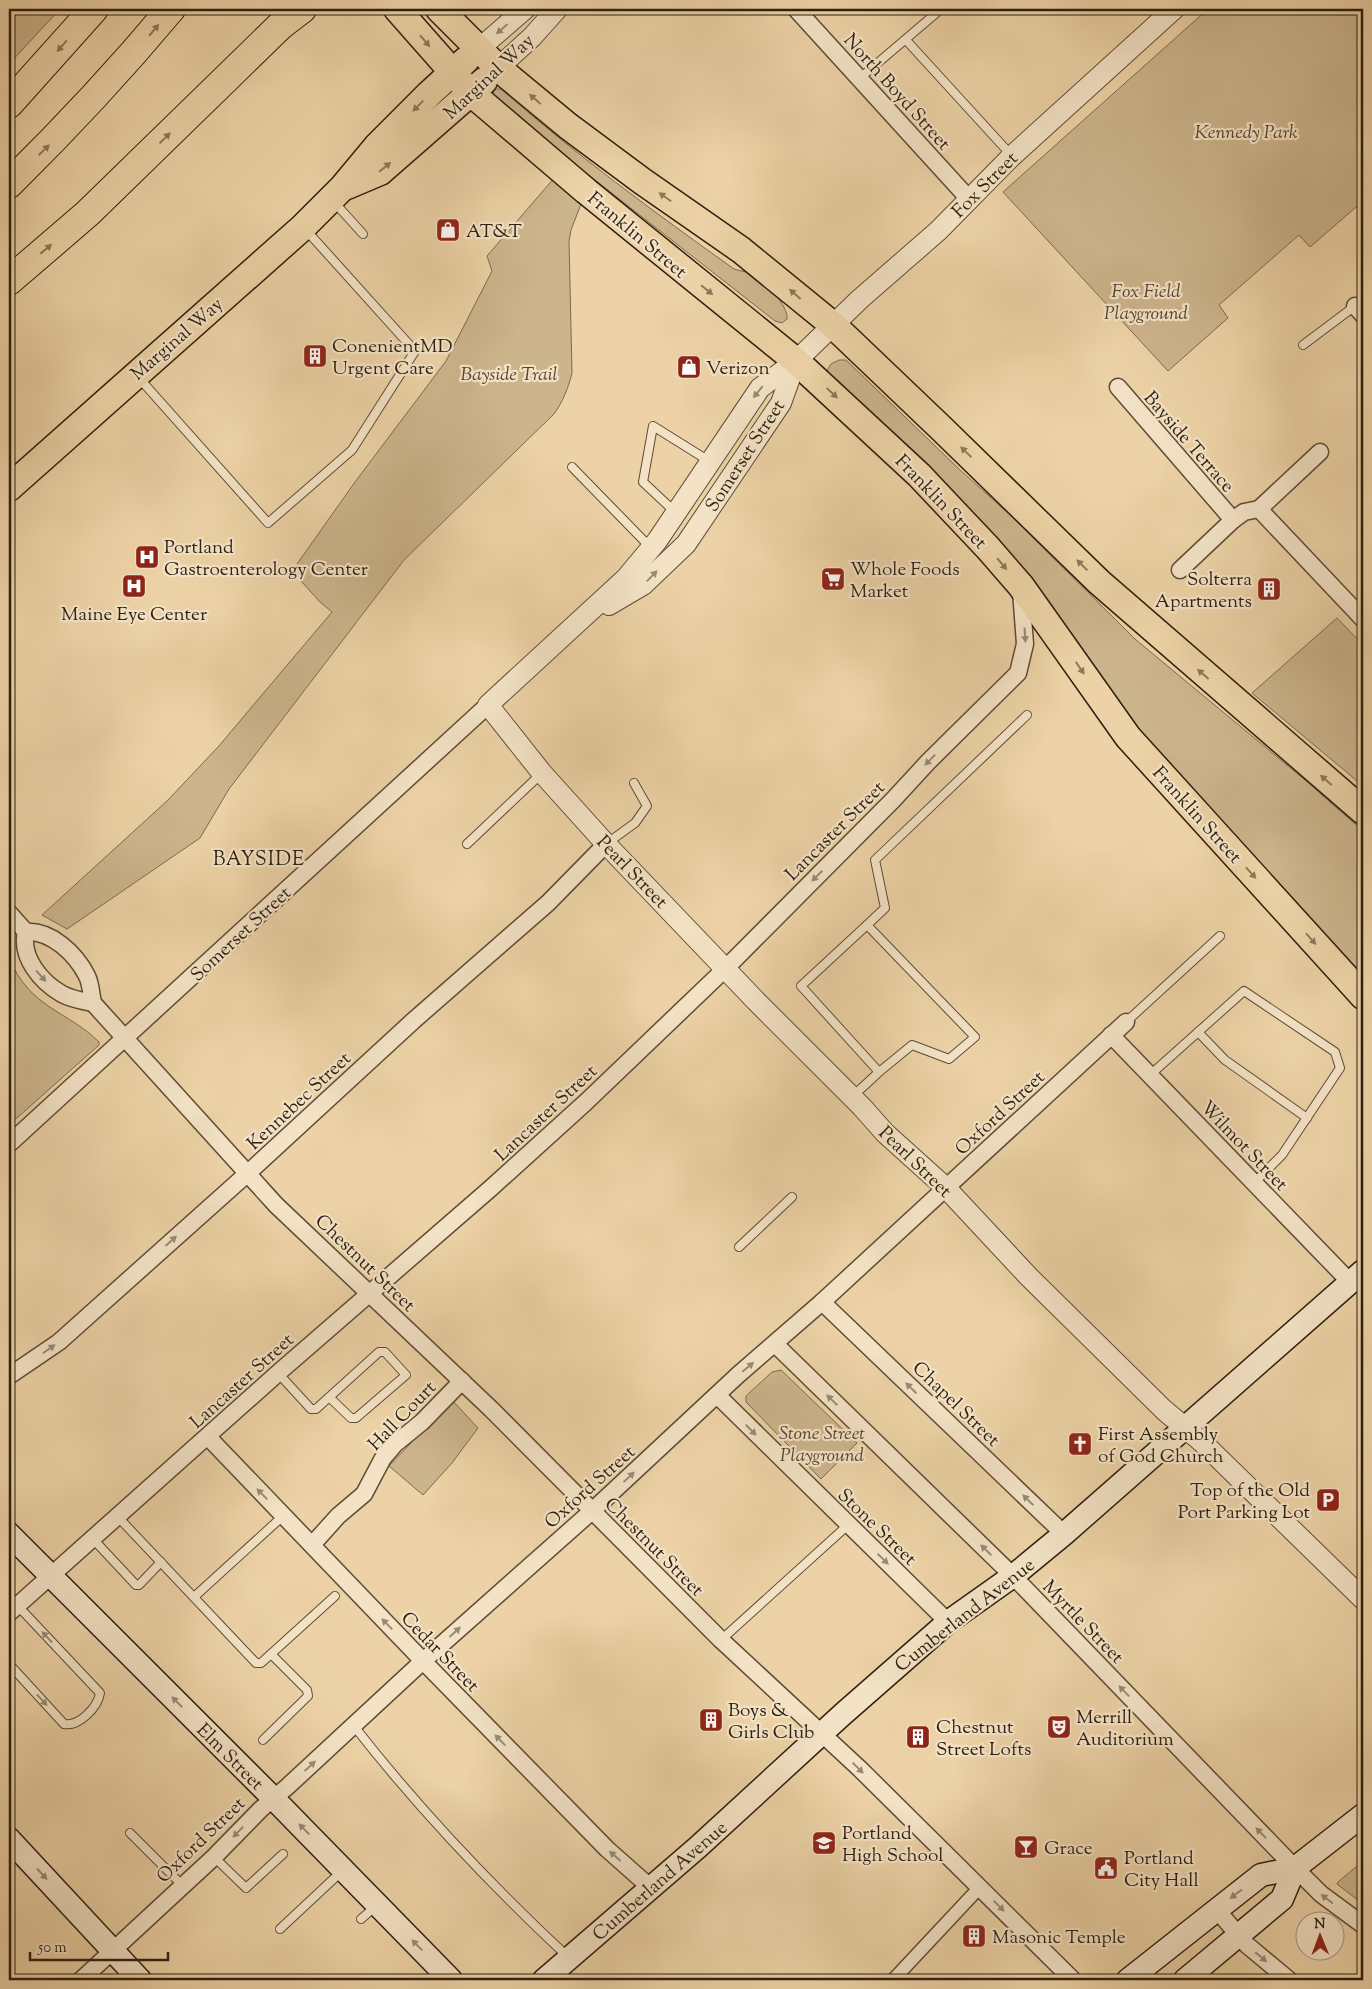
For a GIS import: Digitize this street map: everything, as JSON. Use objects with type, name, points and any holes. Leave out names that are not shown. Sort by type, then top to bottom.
[{"type":"highway","points":[[9,104],[94,9]]},
{"type":"highway","points":[[9,184],[55,139],[118,72],[171,9]]},
{"type":"highway","points":[[9,280],[88,213],[281,25],[302,9]]},
{"type":"main road","name":"Franklin Street","points":[[398,9],[471,93],[593,197],[796,361],[919,475],[1021,586],[1128,737],[1363,996]]},
{"type":"main road","points":[[439,9],[498,68],[586,140],[741,250],[833,325],[1099,582],[1363,812]]},
{"type":"main road","name":"Marginal Way","points":[[9,488],[135,374],[303,227],[336,194],[378,146],[479,49]]},
{"type":"main road","name":"Marginal Way","points":[[336,194],[380,172],[498,68]]},
{"type":"main road","name":"Cumberland Avenue","points":[[544,1980],[651,1888],[948,1622],[1013,1576],[1064,1534],[1183,1427],[1357,1276]]},
{"type":"main road","name":"Elm Street","points":[[9,1534],[273,1798],[451,1980]]},
{"type":"main road","points":[[1128,1980],[1261,1875],[1295,1868],[1363,1815]]},
{"type":"main road","points":[[9,1839],[140,1980]]},
{"type":"main road","points":[[1185,1980],[1282,1900],[1295,1868]]},
{"type":"street","name":"Marginal Way","points":[[479,49],[524,9]]},
{"type":"street","name":"Marginal Way","points":[[498,68],[557,9]]},
{"type":"street","name":"North Boyd Street","points":[[796,9],[969,199]]},
{"type":"street","name":"Fox Street","points":[[796,361],[833,325],[938,231],[1012,156],[1174,9]]},
{"type":"street","name":"Somerset Street","points":[[9,1144],[626,578],[651,548],[676,513],[760,388],[796,361]]},
{"type":"street","name":"Somerset Street","points":[[581,621],[643,585],[686,544],[781,403],[796,361]]},
{"type":"street","name":"Bayside Terrace","points":[[1118,388],[1233,520]]},
{"type":"street","name":"Bayside Terrace","points":[[1180,570],[1233,520],[1244,512],[1259,509],[1320,452]]},
{"type":"street","points":[[1259,509],[1363,619]]},
{"type":"street","name":"Lancaster Street","points":[[13,1609],[278,1373],[557,1129],[726,968],[1018,673],[1026,644],[1021,586]]},
{"type":"street","name":"Pearl Street","points":[[488,705],[542,773],[606,844],[885,1133],[946,1188],[1029,1277],[1363,1598]]},
{"type":"street","name":"Kennebec Street","points":[[9,1376],[59,1342],[248,1173],[413,1021],[548,903],[606,844]]},
{"type":"street","points":[[9,913],[26,932],[45,934],[71,954],[86,975],[92,1003]]},
{"type":"street","name":"Chestnut Street","points":[[26,932],[24,940],[26,954],[40,975],[62,994],[92,1003],[276,1205],[462,1381],[721,1640],[823,1734],[1073,1980]]},
{"type":"street","name":"Oxford Street","points":[[81,1980],[214,1857],[273,1798],[822,1302],[1126,1022]]},
{"type":"street","name":"Wilmot Street","points":[[1111,1035],[1254,1183],[1357,1276]]},
{"type":"street","name":"Chapel Street","points":[[822,1302],[1064,1534]]},
{"type":"street","name":"Myrtle Street","points":[[775,1344],[1013,1576],[1295,1868],[1322,1894],[1363,1925]]},
{"type":"street","name":"Hall Court","points":[[312,1546],[338,1516],[364,1494],[383,1458],[389,1451],[422,1422],[462,1381]]},
{"type":"street","name":"Stone Street","points":[[717,1395],[948,1622]]},
{"type":"street","name":"Cedar Street","points":[[208,1437],[607,1849],[651,1888]]},
{"type":"street","points":[[893,1980],[980,1887]]},
{"type":"street","points":[[1216,1909],[1238,1936],[1289,1980]]},
{"type":"lane","points":[[860,78],[941,9]]},
{"type":"lane","points":[[906,40],[1012,156]]},
{"type":"lane","points":[[336,194],[363,234]]},
{"type":"lane","points":[[135,374],[268,523],[352,450],[415,351],[303,227]]},
{"type":"lane","points":[[1303,345],[1360,307]]},
{"type":"lane","points":[[676,513],[643,482],[653,426],[710,462]]},
{"type":"lane","points":[[572,466],[651,548]]},
{"type":"lane","points":[[880,1072],[801,986],[885,908],[875,860],[1027,715]]},
{"type":"lane","points":[[467,844],[542,773]]},
{"type":"lane","points":[[606,844],[635,823],[647,806],[634,783]]},
{"type":"lane","points":[[852,1097],[912,1045],[949,1059],[975,1037],[867,925]]},
{"type":"lane","points":[[1126,1022],[1220,936]]},
{"type":"lane","points":[[1150,1075],[1244,991],[1335,1052],[1340,1068],[1282,1155],[1254,1183]]},
{"type":"lane","points":[[1198,1032],[1225,1060],[1307,1118]]},
{"type":"lane","points":[[739,1247],[792,1197]]},
{"type":"lane","points":[[278,1373],[311,1408],[316,1409],[329,1397],[378,1352],[384,1352],[406,1375],[356,1418],[351,1418],[329,1397]]},
{"type":"lane","points":[[194,1597],[283,1516]]},
{"type":"lane","points":[[118,1517],[256,1663],[261,1663],[334,1596]]},
{"type":"lane","points":[[721,1640],[848,1525]]},
{"type":"lane","points":[[93,1539],[136,1585],[139,1585],[161,1562]]},
{"type":"lane","points":[[9,1664],[64,1724],[71,1725],[78,1722],[99,1701],[100,1693],[13,1609]]},
{"type":"lane","points":[[263,1740],[308,1696],[307,1690],[271,1654]]},
{"type":"lane","points":[[354,1726],[385,1766],[423,1808],[526,1918],[569,1958]]},
{"type":"lane","points":[[130,1833],[182,1885]]},
{"type":"lane","points":[[214,1857],[246,1888],[283,1854]]},
{"type":"lane","points":[[280,1929],[344,1870]]},
{"type":"lane","points":[[361,1920],[378,1905]]},
{"type":"green space","points":[[9,9],[60,9],[9,64]]},
{"type":"green space","name":"Kennedy Park","points":[[1208,9],[1363,9],[1363,201],[1310,247],[1299,235],[1219,305],[1228,318],[1168,371],[1003,192]]},
{"type":"green space","points":[[496,89],[501,89],[586,159],[704,248],[734,269],[759,277],[780,301],[787,314],[787,319],[782,323],[775,321],[535,133],[493,95]]},
{"type":"green space","name":"Bayside Trail","points":[[561,170],[586,191],[571,230],[569,241],[572,373],[565,395],[554,414],[404,560],[229,789],[200,838],[67,929],[42,915],[168,800],[218,747],[332,612],[320,602],[292,571],[355,482],[446,361],[492,271],[487,256]]},
{"type":"green space","points":[[839,360],[846,360],[959,469],[1009,514],[1135,639],[1305,780],[1363,831],[1363,980],[1177,778],[826,372],[831,364]]},
{"type":"green space","points":[[1337,618],[1363,645],[1363,786],[1252,693]]},
{"type":"green space","points":[[9,957],[18,975],[30,991],[80,1026],[99,1042],[99,1045],[9,1125]]},
{"type":"green space","name":"Stone Street Playground","points":[[781,1370],[857,1443],[821,1479],[746,1402],[746,1396],[772,1372]]},
{"type":"green space","points":[[452,1400],[478,1428],[452,1463],[423,1495],[389,1466]]},
{"type":"green space","points":[[1363,1861],[1363,1904],[1337,1884]]},
{"type":"place","name":"AT&T","points":[[448,230]]},
{"type":"place","name":"ConenientMD Urgent Care","points":[[315,356]]},
{"type":"place","name":"Verizon","points":[[689,367]]},
{"type":"place","name":"Portland Gastroenterology Center","points":[[147,557]]},
{"type":"place","name":"Whole Foods Market","points":[[833,579]]},
{"type":"place","name":"Maine Eye Center","points":[[134,586]]},
{"type":"place","name":"Solterra Apartments","points":[[1269,589]]},
{"type":"place","name":"First Assembly of God Church","points":[[1080,1444]]},
{"type":"place","name":"Top of the Old Port Parking Lot","points":[[1328,1500]]},
{"type":"place","name":"Boys & Girls Club","points":[[711,1720]]},
{"type":"place","name":"Merrill Auditorium","points":[[1059,1727]]},
{"type":"place","name":"Chestnut Street Lofts","points":[[918,1737]]},
{"type":"place","name":"Portland High School","points":[[824,1843]]},
{"type":"place","name":"Grace","points":[[1026,1847]]},
{"type":"place","name":"Portland City Hall","points":[[1106,1868]]},
{"type":"place","name":"Masonic Temple","points":[[974,1936]]},
{"type":"district","name":"BAYSIDE","points":[[259,858]]},
{"type":"park label","name":"Fox Field Playground","points":[[1146,301]]}]
